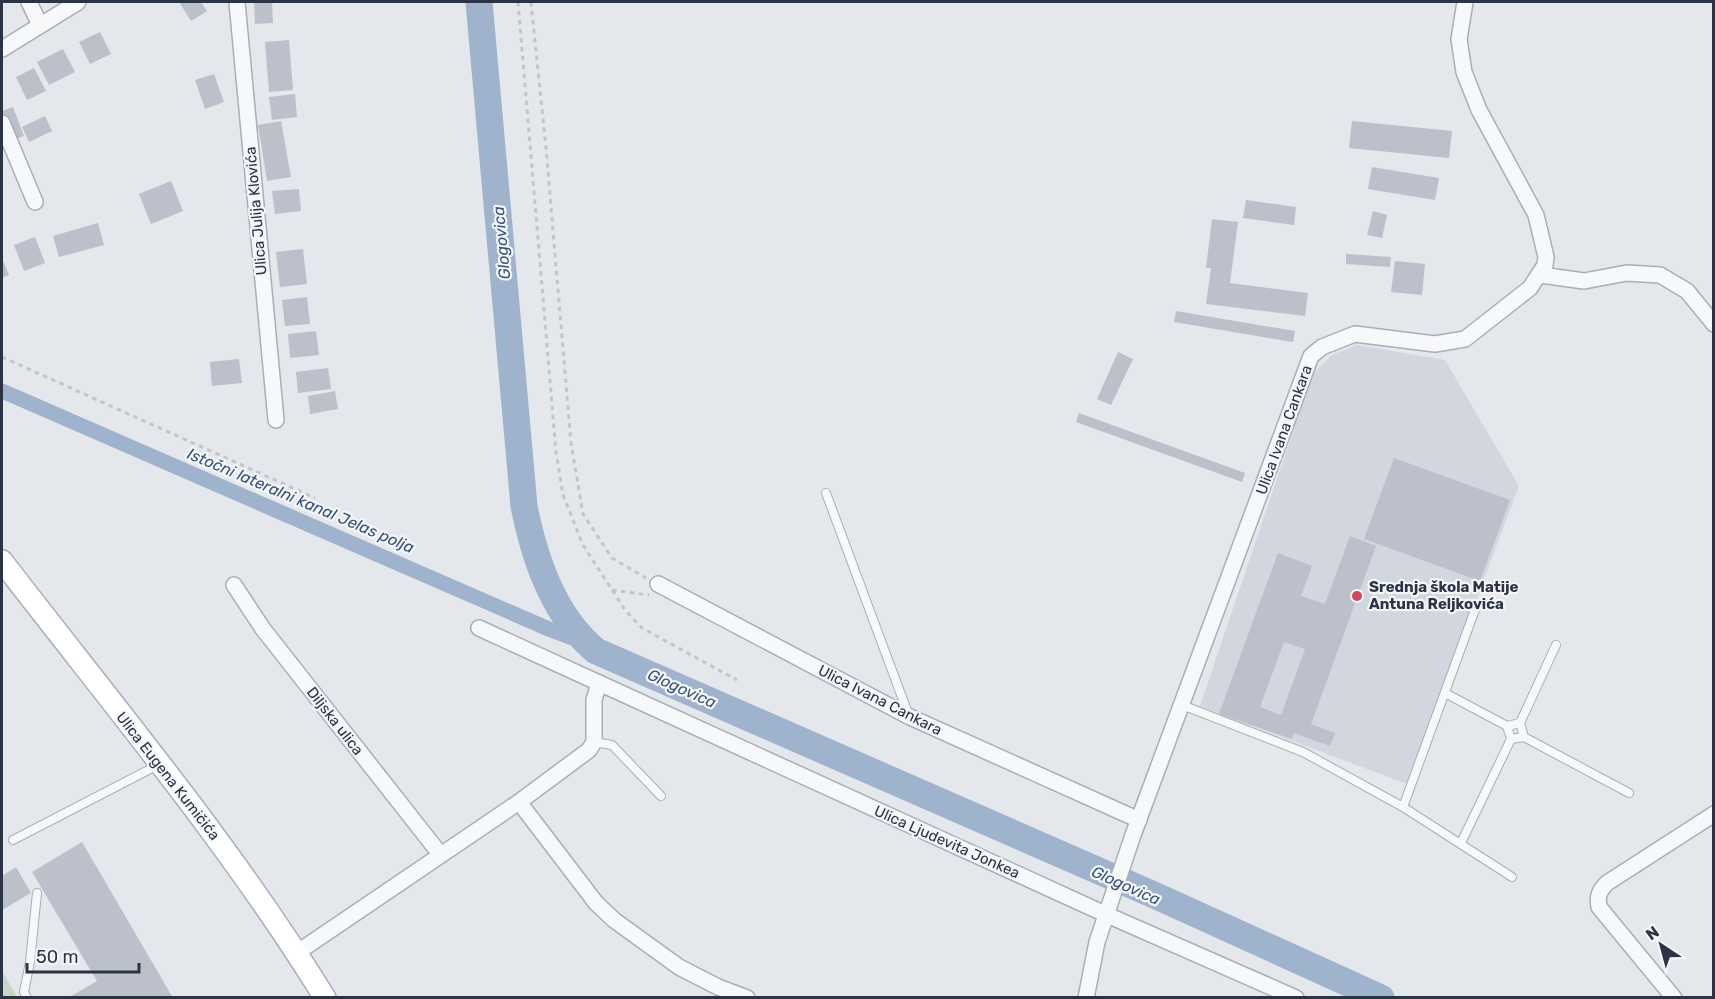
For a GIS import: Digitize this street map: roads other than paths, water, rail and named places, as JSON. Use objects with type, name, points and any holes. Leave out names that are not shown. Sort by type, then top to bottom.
[{"type":"main road","name":"Ulica Eugena Kumičića","points":[[2,561],[214,836],[298,952],[323,997]]},
{"type":"street","points":[[28,2],[40,25]]},
{"type":"street","points":[[2,49],[78,2]]},
{"type":"street","name":"Ulica Julija Klovića","points":[[237,2],[276,420]]},
{"type":"street","points":[[1466,2],[1459,39],[1464,72],[1479,110],[1536,215],[1546,257],[1541,275],[1584,281],[1627,273],[1660,275],[1687,291],[1713,324]]},
{"type":"street","points":[[2,123],[34,202]]},
{"type":"street","name":"Ulica Ivana Cankara","points":[[1086,998],[1095,951],[1107,908],[1311,356],[1322,347],[1355,334],[1435,344],[1465,339],[1530,288],[1541,275]]},
{"type":"street","name":"Ulica Ivana Cankara","points":[[658,584],[910,717],[1139,820]]},
{"type":"street","name":"Diljska ulica","points":[[234,585],[263,628],[440,854]]},
{"type":"street","name":"Ulica Ljudevita Jonkea","points":[[479,628],[1107,908],[1296,998]]},
{"type":"street","points":[[298,952],[519,802],[589,750],[594,742],[594,700],[599,683]]},
{"type":"street","points":[[519,802],[596,903],[614,920],[679,967],[718,987],[747,998]]},
{"type":"street","points":[[1674,998],[1599,907],[1597,897],[1600,889],[1607,883],[1713,814]]},
{"type":"lane","points":[[826,492],[910,717]]},
{"type":"lane","points":[[1403,807],[1476,607]]},
{"type":"lane","points":[[1524,736],[1520,723],[1556,645]]},
{"type":"lane","points":[[1445,693],[1507,726],[1520,723]]},
{"type":"lane","points":[[1182,705],[1303,752],[1403,807],[1512,877]]},
{"type":"lane","points":[[1461,843],[1511,739],[1507,726]]},
{"type":"lane","points":[[1511,739],[1524,736],[1629,793]]},
{"type":"lane","points":[[594,742],[612,745],[661,796]]},
{"type":"lane","points":[[13,840],[159,765]]},
{"type":"lane","points":[[27,998],[24,992],[30,962],[37,893]]},
{"type":"waterway","name":"Glogovica","points":[[479,2],[524,506],[540,565],[548,585],[557,604],[581,637],[596,651],[1154,895],[1381,998]]},
{"type":"waterway","name":"Istočni lateralni kanal Jelas polja","points":[[2,391],[551,630],[586,643]]},
{"type":"place","name":"Srednja škola Matije Antuna Reljkovića","points":[[1357,596]]}]
